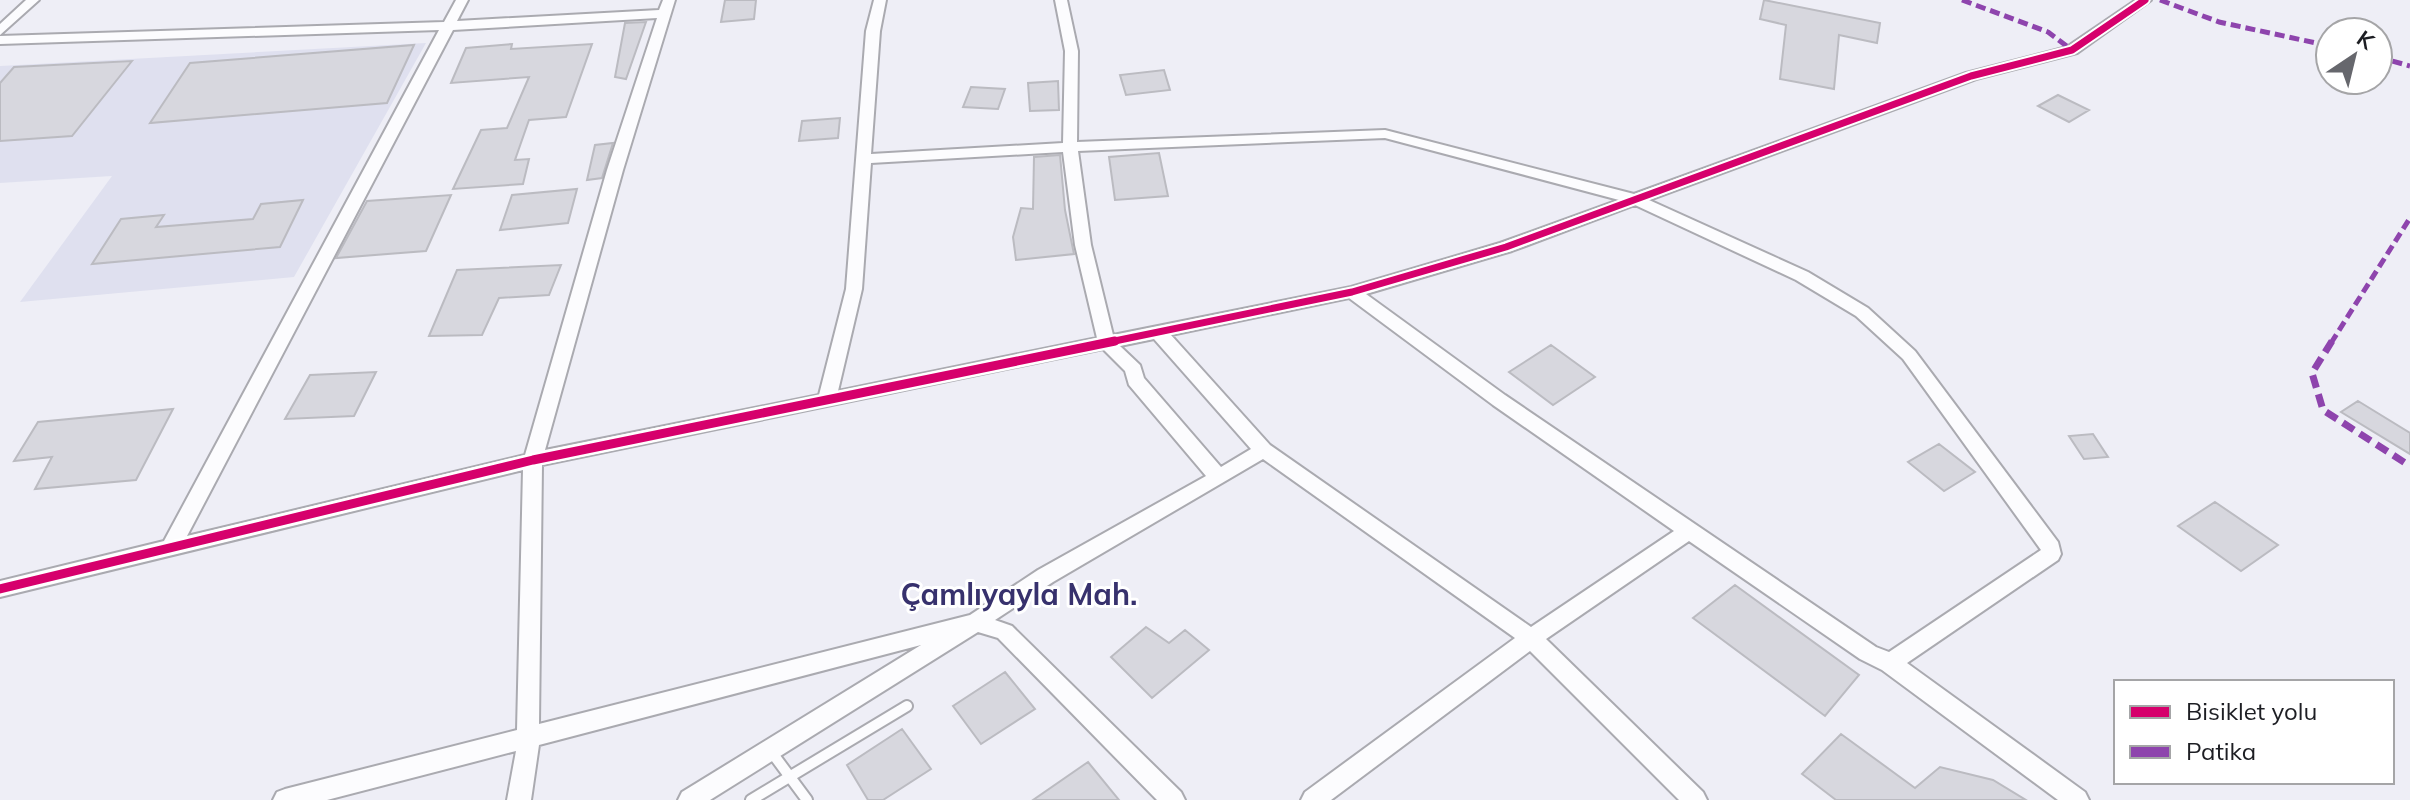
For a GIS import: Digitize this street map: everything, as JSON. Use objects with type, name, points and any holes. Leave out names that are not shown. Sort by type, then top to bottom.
[{"type":"street","points":[[0,31],[33,0]]},
{"type":"street","points":[[171,547],[445,26],[462,0]]},
{"type":"street","points":[[827,400],[854,289],[873,31],[880,0]]},
{"type":"street","points":[[1061,0],[1072,70],[1074,106],[1070,147],[1088,272],[1106,342],[1134,369],[1135,380],[1219,478]]},
{"type":"street","points":[[0,589],[533,460],[1352,292],[1506,247],[1971,76],[2072,50],[2145,0]]},
{"type":"street","points":[[0,40],[445,26],[666,7],[615,170],[533,460],[527,762],[519,800]]},
{"type":"street","points":[[863,159],[1385,134],[1637,200],[1802,276],[1862,312],[1909,355],[2051,548],[2051,554],[1890,663]]},
{"type":"street","points":[[1352,292],[1499,400],[1868,653],[1890,663],[2077,800]]},
{"type":"street","points":[[1157,331],[1263,450],[1531,638],[1695,800]]},
{"type":"street","points":[[690,800],[976,622],[1015,593],[1263,450]]},
{"type":"street","points":[[1313,800],[1531,638],[1689,531]]},
{"type":"street","points":[[285,800],[976,622],[1005,632],[1173,800]]},
{"type":"lane","points":[[751,800],[907,706]]},
{"type":"lane","points":[[770,750],[807,800]]},
{"type":"shaded area","points":[[426,43],[294,277],[20,302],[112,176],[0,183],[0,66]]},
{"type":"building","points":[[725,0],[756,0],[754,19],[721,22]]},
{"type":"building","points":[[1764,0],[1880,23],[1877,43],[1839,35],[1834,89],[1780,79],[1786,25],[1760,19]]},
{"type":"building","points":[[646,22],[626,79],[615,77],[625,23]]},
{"type":"building","points":[[512,44],[511,49],[592,44],[566,117],[529,120],[515,160],[529,159],[523,184],[453,189],[481,130],[507,128],[529,77],[451,83],[466,48]]},
{"type":"building","points":[[414,45],[387,103],[150,123],[190,63]]},
{"type":"building","points":[[132,61],[72,136],[0,141],[0,83],[14,67]]},
{"type":"building","points":[[1164,70],[1170,90],[1126,95],[1120,75]]},
{"type":"building","points":[[1058,81],[1059,110],[1030,111],[1028,83]]},
{"type":"building","points":[[971,87],[1005,89],[998,109],[963,107]]},
{"type":"building","points":[[2058,95],[2089,110],[2069,122],[2038,106]]},
{"type":"building","points":[[840,118],[838,138],[799,141],[802,121]]},
{"type":"building","points":[[613,143],[602,178],[587,180],[595,145]]},
{"type":"building","points":[[1159,153],[1168,196],[1115,200],[1109,157]]},
{"type":"building","points":[[1060,155],[1065,210],[1074,254],[1016,260],[1013,237],[1021,208],[1033,209],[1034,157]]},
{"type":"building","points":[[577,189],[568,223],[500,230],[512,195]]},
{"type":"building","points":[[451,195],[426,251],[336,258],[367,201]]},
{"type":"building","points":[[303,200],[280,247],[92,264],[121,219],[164,215],[156,227],[253,219],[261,204]]},
{"type":"building","points":[[561,265],[549,295],[499,298],[482,335],[429,336],[457,270]]},
{"type":"building","points":[[1551,345],[1595,377],[1553,405],[1509,372]]},
{"type":"building","points":[[376,372],[354,416],[285,419],[310,375]]},
{"type":"building","points":[[2358,401],[2410,433],[2410,454],[2341,412]]},
{"type":"building","points":[[173,409],[136,480],[35,489],[52,457],[14,461],[38,422]]},
{"type":"building","points":[[2093,434],[2108,457],[2084,459],[2069,436]]},
{"type":"building","points":[[1939,444],[1975,472],[1944,491],[1908,462]]},
{"type":"building","points":[[2215,502],[2278,545],[2241,571],[2178,526]]},
{"type":"building","points":[[1735,585],[1859,675],[1825,716],[1693,618]]},
{"type":"building","points":[[1146,627],[1169,643],[1185,630],[1209,650],[1152,698],[1111,657]]},
{"type":"building","points":[[1005,672],[1035,709],[981,744],[953,706]]},
{"type":"building","points":[[902,729],[931,769],[883,800],[868,800],[847,765]]},
{"type":"building","points":[[1841,734],[1915,788],[1940,767],[1993,780],[2026,800],[1836,800],[1802,774]]},
{"type":"building","points":[[1088,762],[1119,800],[1033,800]]},
{"type":"marked path","points":[[1962,0],[2048,32],[2072,50]]},
{"type":"marked path","points":[[2160,0],[2197,16],[2314,43]]},
{"type":"marked path","points":[[2394,62],[2410,66]]},
{"type":"marked path","points":[[2410,218],[2312,373],[2323,410],[2410,466]]},
{"type":"cycle path","points":[[0,589],[533,460],[1352,292],[1506,247],[1971,76],[2072,50],[2145,0]]},
{"type":"district","name":"Çamlıyayla Mah.","points":[[1019,595]]}]
